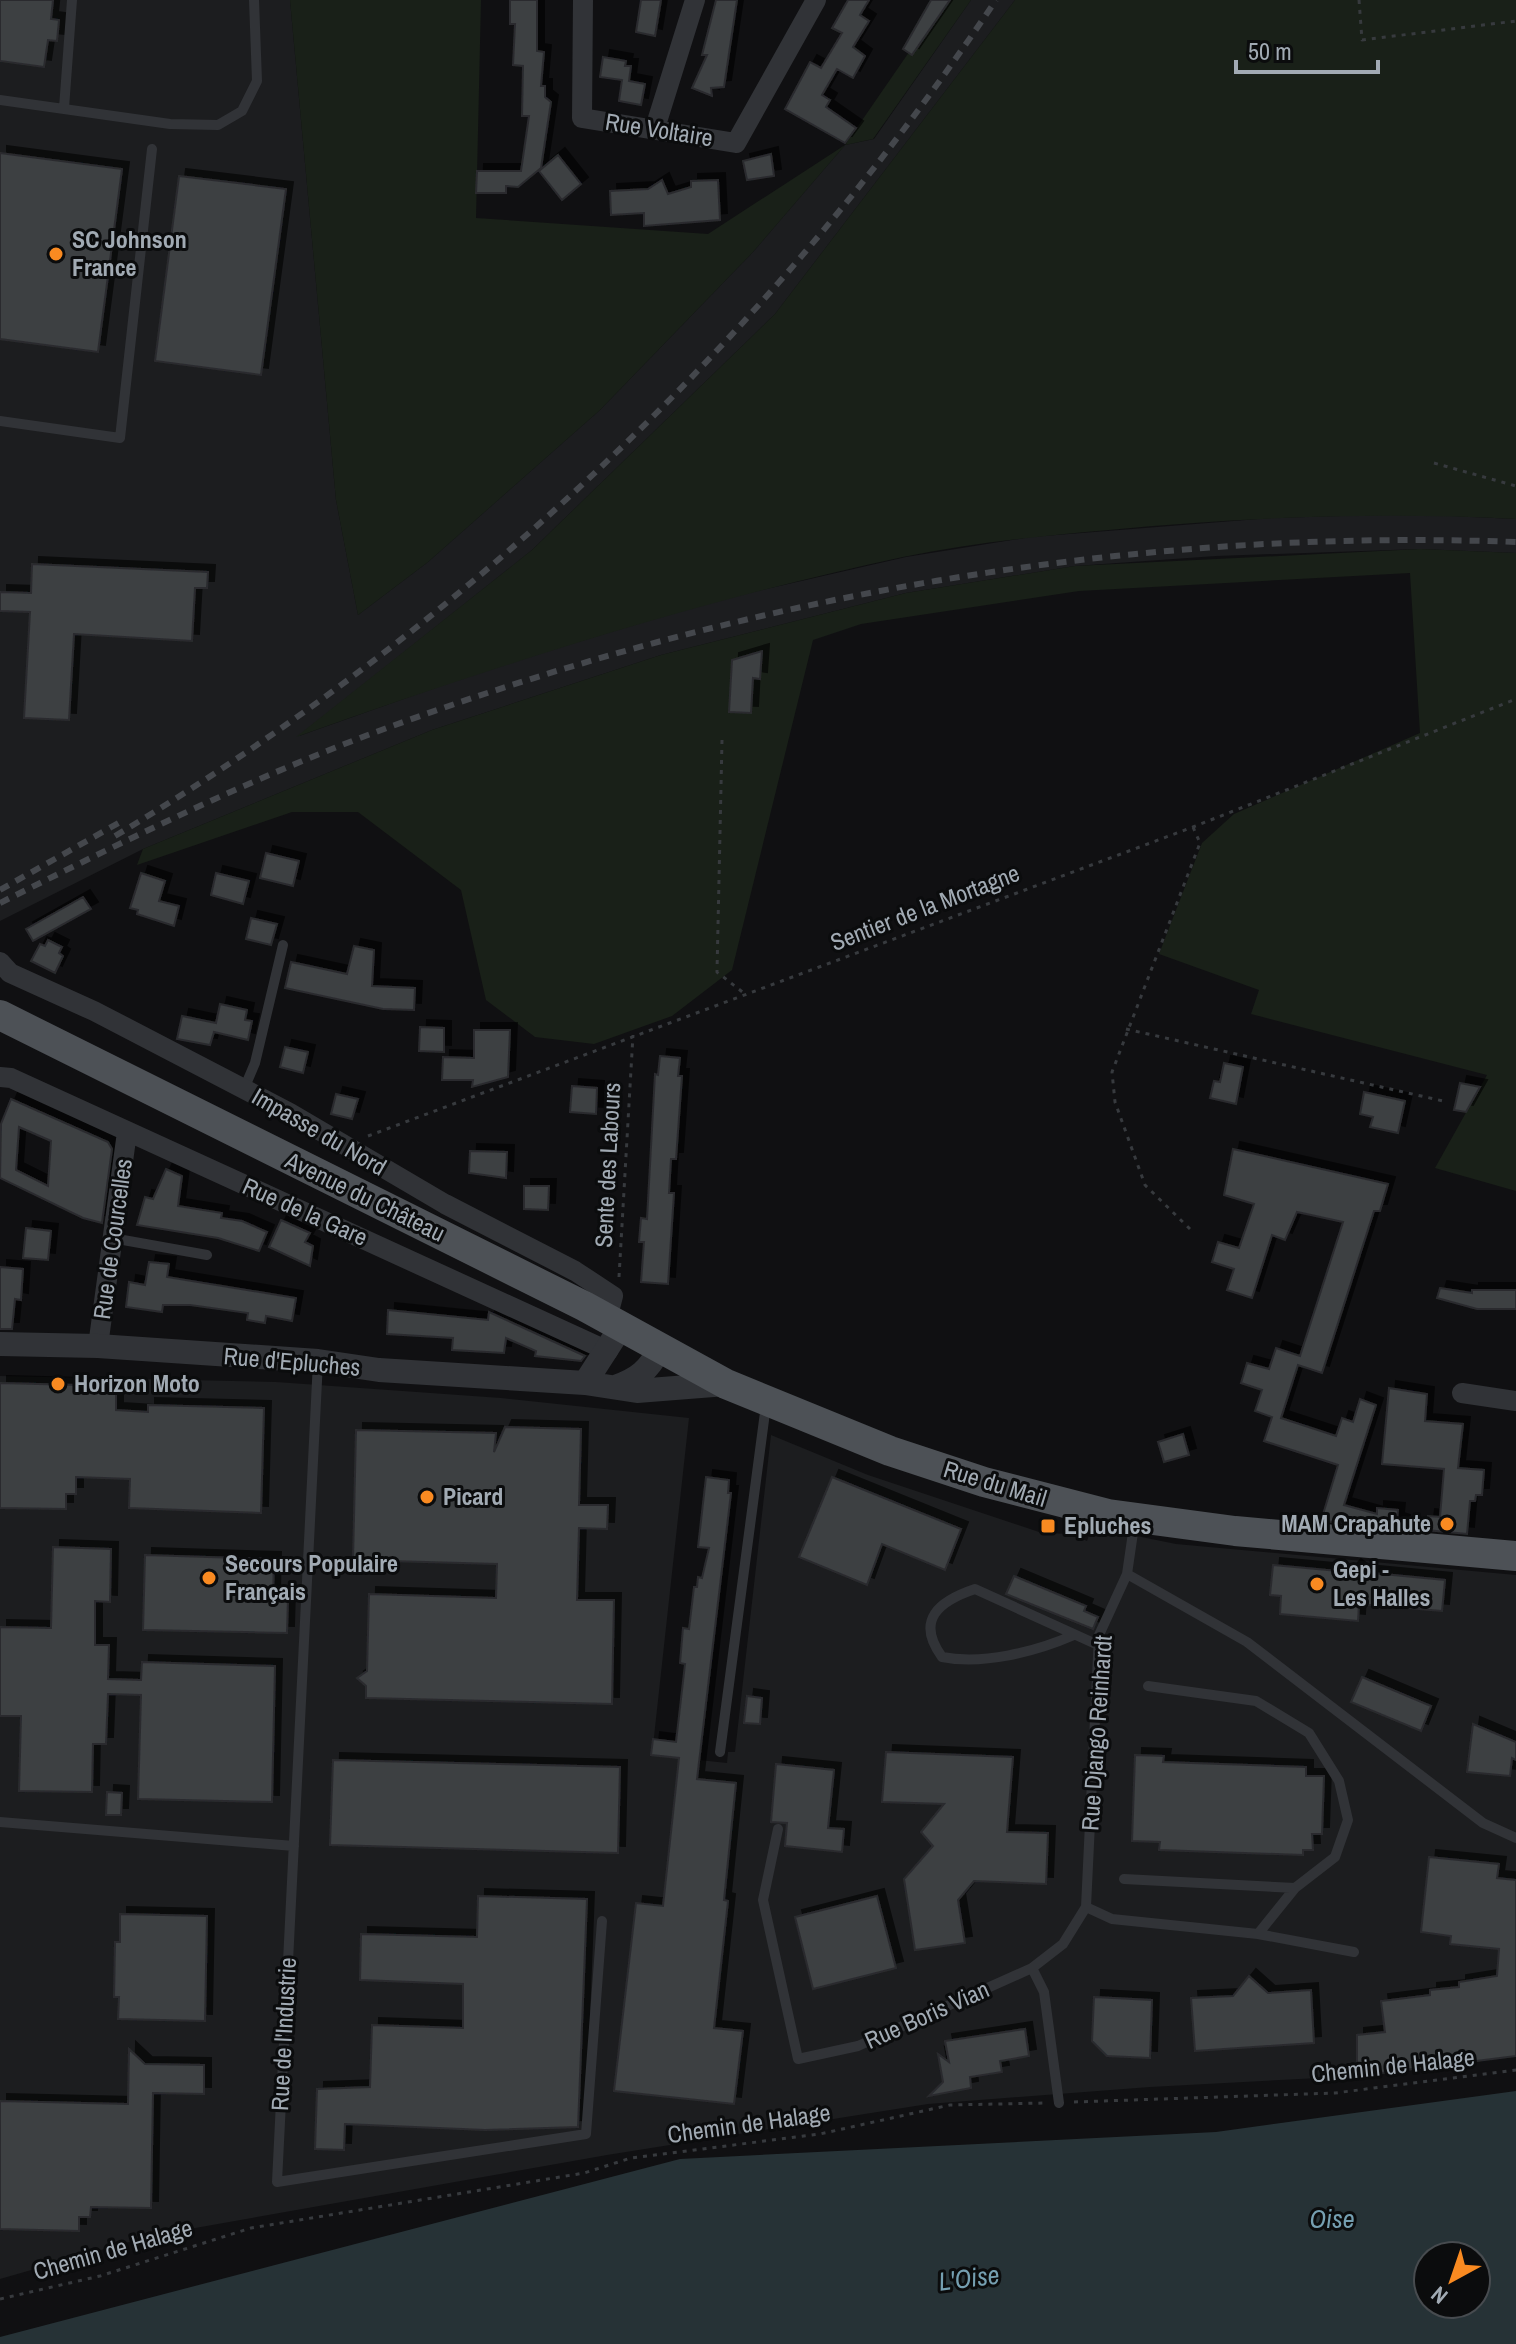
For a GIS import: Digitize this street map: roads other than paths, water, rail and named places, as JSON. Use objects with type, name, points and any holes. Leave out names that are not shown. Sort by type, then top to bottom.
[{"type":"main road","name":"Avenue du Château","points":[[0,1015],[726,1384]]},
{"type":"main road","name":"Rue du Mail","points":[[726,1384],[890,1451],[984,1482],[1095,1511],[1244,1532],[1516,1556]]},
{"type":"street","name":"Rue Voltaire","points":[[583,0],[582,118],[736,143],[816,0]]},
{"type":"street","points":[[655,128],[695,0]]},
{"type":"street","name":"Impasse du Nord","points":[[0,962],[10,973],[94,1011],[244,1089],[445,1204],[575,1271],[612,1324]]},
{"type":"street","name":"Rue de la Gare","points":[[0,1077],[11,1078],[127,1132],[612,1324]]},
{"type":"street","name":"Rue de Courcelles","points":[[98,1346],[127,1132]]},
{"type":"street","points":[[585,1383],[612,1324]]},
{"type":"street","name":"Rue d'Epluches","points":[[0,1344],[98,1346],[318,1361],[379,1370],[585,1383],[637,1391],[726,1384]]},
{"type":"street","points":[[615,1387],[642,1373],[660,1348]]},
{"type":"street","points":[[1462,1393],[1516,1401]]},
{"type":"lane","points":[[64,108],[72,0]]},
{"type":"lane","points":[[0,100],[170,124],[218,125],[242,111],[257,81],[254,0]]},
{"type":"lane","points":[[0,421],[120,438],[152,149]]},
{"type":"lane","points":[[244,1089],[255,1063],[283,945]]},
{"type":"lane","points":[[112,1238],[207,1255]]},
{"type":"lane","name":"Rue de l'Industrie","points":[[318,1361],[277,2182],[586,2134],[602,1921]]},
{"type":"lane","points":[[720,1752],[767,1401]]},
{"type":"lane","name":"Rue Django Reinhardt","points":[[1086,1907],[1099,1635],[1127,1574],[1136,1517]]},
{"type":"lane","points":[[1127,1574],[1247,1642],[1483,1823],[1516,1838]]},
{"type":"lane","points":[[1074,1635],[1048,1647],[964,1661],[942,1657],[933,1644],[930,1623],[938,1607],[975,1589],[1098,1645]]},
{"type":"lane","points":[[1148,1686],[1256,1701],[1309,1733],[1339,1781],[1348,1820],[1335,1857],[1295,1888],[1258,1934]]},
{"type":"lane","points":[[0,1822],[294,1846]]},
{"type":"lane","name":"Rue Boris Vian","points":[[778,1829],[763,1900],[798,2059],[858,2046],[1032,1968],[1063,1944],[1086,1907]]},
{"type":"lane","points":[[1124,1879],[1295,1888]]},
{"type":"lane","points":[[1086,1907],[1112,1919],[1258,1934],[1354,1952]]},
{"type":"lane","points":[[1032,1968],[1044,1992],[1059,2103]]},
{"type":"water","points":[[1516,2091],[1516,2344],[0,2344],[0,2337],[680,2159],[1216,2132]]},
{"type":"railway","points":[[115,836],[244,754],[368,665],[487,569],[601,467],[710,358],[812,244],[907,125],[996,0]]},
{"type":"railway","points":[[0,903],[223,795],[360,738],[499,689],[641,647],[784,611],[928,582],[1074,561],[1221,547],[1368,540],[1516,542]]},
{"type":"railway","points":[[0,890],[122,821]]},
{"type":"place","name":"SC Johnson France","points":[[56,254]]},
{"type":"place","name":"Horizon Moto","points":[[58,1384]]},
{"type":"place","name":"Picard","points":[[427,1497]]},
{"type":"place","name":"MAM Crapahute","points":[[1447,1524]]},
{"type":"place","name":"Epluches","points":[[1048,1526]]},
{"type":"place","name":"Secours Populaire Français","points":[[209,1578]]},
{"type":"place","name":"Gepi - Les Halles","points":[[1317,1584]]},
{"type":"water label","name":"Oise","points":[[1332,2219]]},
{"type":"water label","name":"L'Oise","points":[[969,2278]]}]
